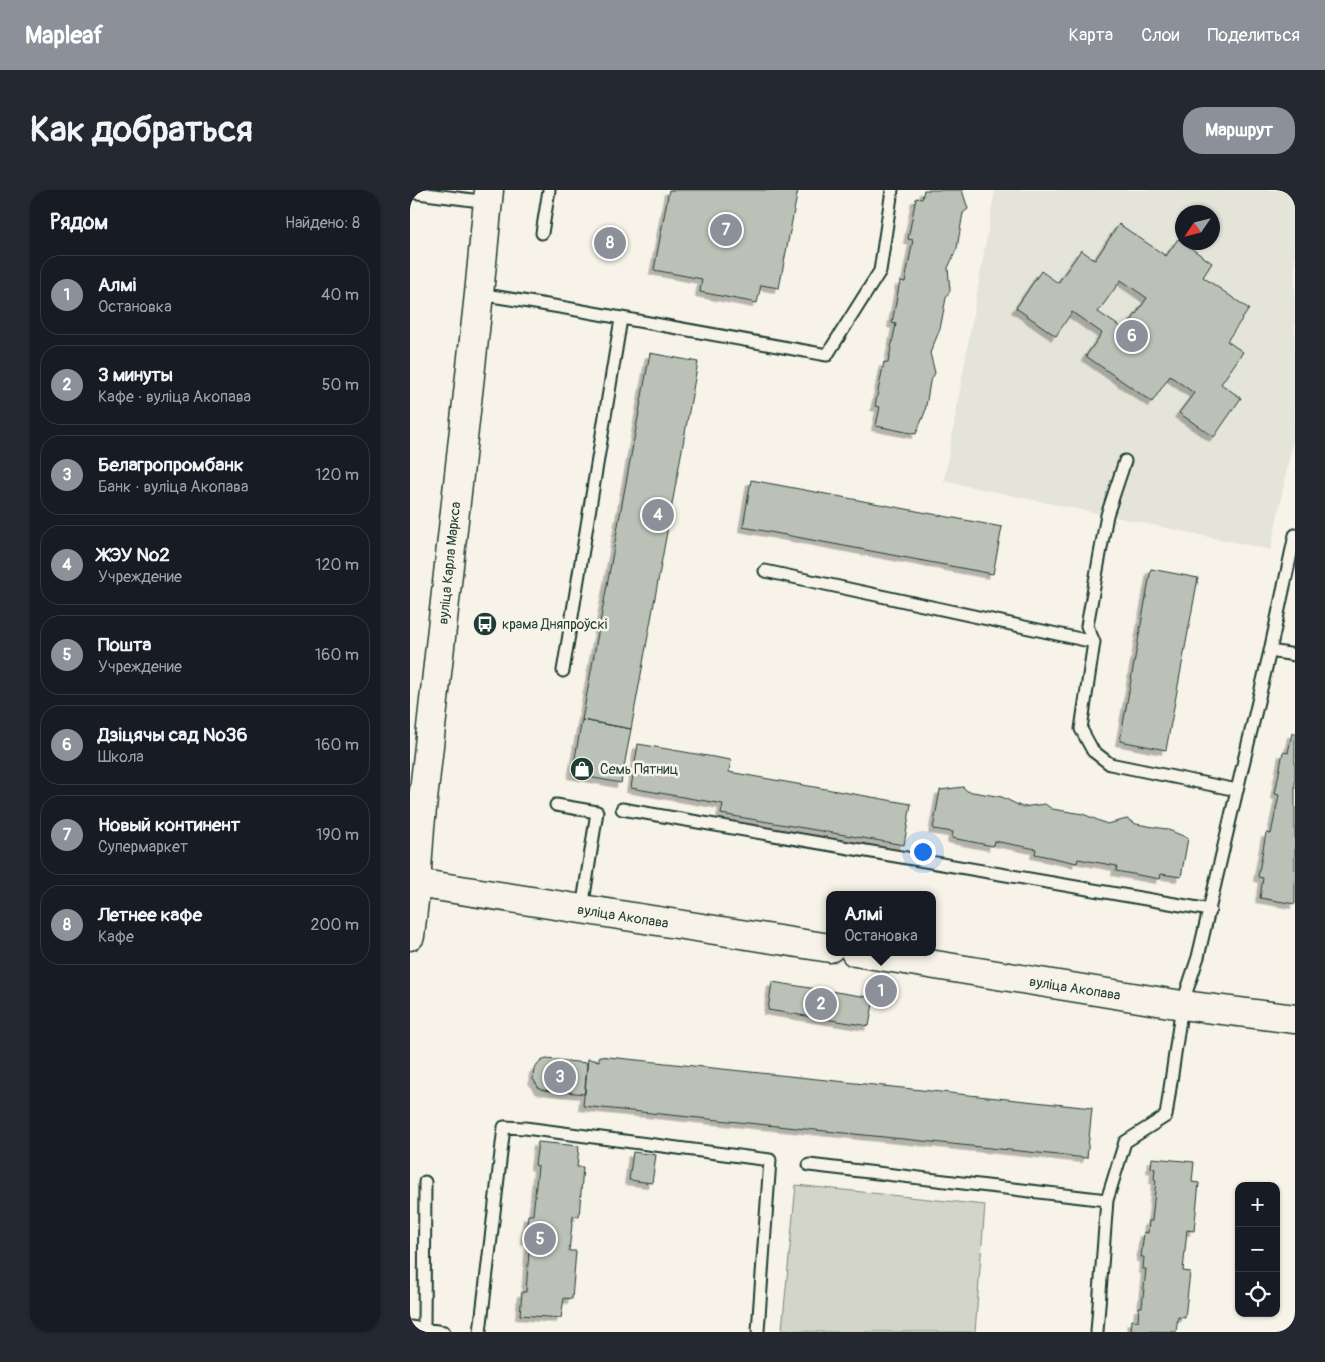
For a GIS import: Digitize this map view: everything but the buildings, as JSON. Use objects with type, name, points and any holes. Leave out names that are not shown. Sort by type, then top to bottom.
[{"type":"main road","name":"вуліца Карла Маркса","points":[[410,936],[488,196]]},
{"type":"main road","name":"вуліца Акопава","points":[[416,882],[826,947]]},
{"type":"main road","name":"вуліца Акопава","points":[[880,956],[1182,1004],[1295,1019]]},
{"type":"lane","points":[[542,233],[548,190]]},
{"type":"lane","points":[[479,294],[827,355],[880,272],[892,190]]},
{"type":"lane","points":[[410,192],[488,196]]},
{"type":"lane","points":[[563,671],[621,319]]},
{"type":"lane","points":[[1125,461],[1107,515],[1087,626],[1094,642],[1081,729],[1093,751],[1110,764],[1237,790]]},
{"type":"lane","points":[[1097,1332],[1107,1200],[1125,1142],[1166,1116],[1182,1004],[1198,957],[1210,910],[1295,535]]},
{"type":"lane","points":[[765,571],[1094,642]]},
{"type":"lane","points":[[1270,651],[1295,655]]},
{"type":"lane","points":[[556,805],[597,812],[582,909]]},
{"type":"lane","points":[[622,808],[1210,910]]},
{"type":"lane","points":[[480,1332],[504,1127],[535,1129],[770,1160],[758,1331]]},
{"type":"lane","points":[[809,1165],[1107,1200]]},
{"type":"lane","points":[[424,1328],[425,1182]]},
{"type":"lane","points":[[410,1327],[440,1332]]},
{"type":"lane","points":[[410,1327],[440,1332]]},
{"type":"shaded area","points":[[995,190],[1295,190],[1295,429],[1271,550],[944,481]]},
{"type":"shaded area","points":[[796,1185],[985,1205],[975,1332],[812,1332],[782,1329]]},
{"type":"place","name":"Новый континент","points":[[726,230]]},
{"type":"place","name":"Летнее кафе","points":[[610,243]]},
{"type":"place","name":"Дзіцячы сад №36","points":[[1132,336]]},
{"type":"place","name":"ЖЭУ №2","points":[[658,515]]},
{"type":"place","name":"крама Дняпроўскі","points":[[485,624]]},
{"type":"place","name":"Семь Пятниц","points":[[582,769]]},
{"type":"place","name":"Алмі","points":[[881,991]]},
{"type":"place","name":"3 минуты","points":[[821,1004]]},
{"type":"place","name":"Белагропромбанк","points":[[560,1077]]},
{"type":"place","name":"Пошта","points":[[540,1239]]}]
